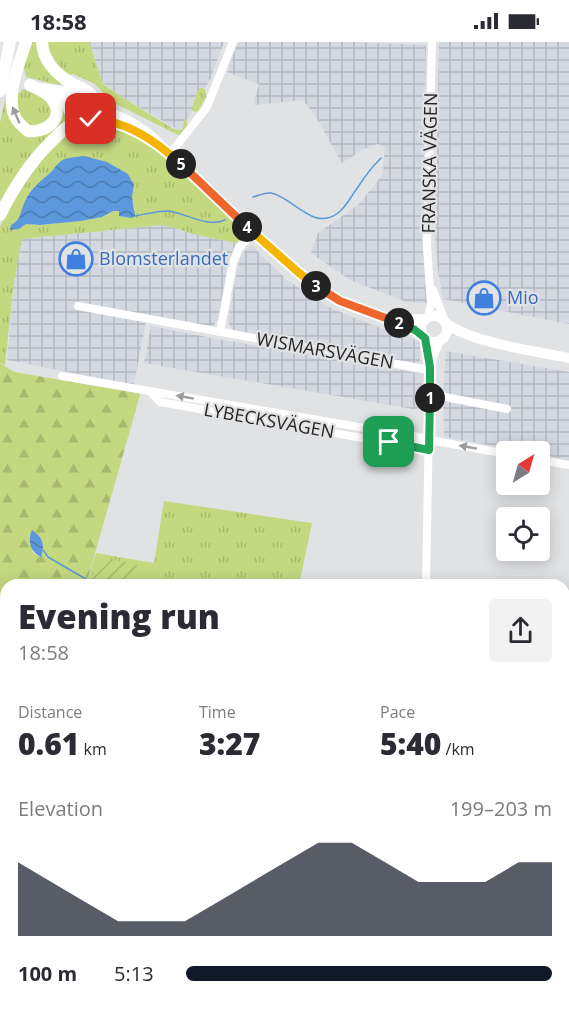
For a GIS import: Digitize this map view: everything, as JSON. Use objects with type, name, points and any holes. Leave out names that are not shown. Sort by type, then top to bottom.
[{"type":"highway","points":[[0,91],[10,42]]},
{"type":"highway","points":[[26,42],[14,85],[12,110],[28,131],[41,131],[53,122],[56,106],[52,98],[32,85]]},
{"type":"highway","points":[[42,42],[45,55],[58,74],[86,90],[95,99]]},
{"type":"highway","points":[[0,215],[30,164],[64,129],[82,120]]},
{"type":"main road","points":[[0,77],[69,92],[83,92],[95,99],[104,109],[129,121],[148,134],[253,232],[322,291],[375,315],[411,320],[435,316],[453,328],[485,340]]},
{"type":"main road","points":[[32,85],[57,94],[62,98],[71,116],[82,120],[100,120],[119,124],[146,136],[167,151]]},
{"type":"main road","points":[[82,120],[94,114],[95,99]]},
{"type":"main road","points":[[386,317],[410,327],[433,342],[451,337],[485,340],[569,358]]},
{"type":"main road","points":[[424,336],[421,326],[426,318]]},
{"type":"main road","points":[[441,339],[447,332],[445,321]]},
{"type":"street","points":[[167,151],[207,107],[233,42]]},
{"type":"street","name":"FRANSKA VÄGEN","points":[[426,318],[431,304],[428,244],[432,42]]},
{"type":"street","points":[[220,332],[233,263],[239,248],[253,232]]},
{"type":"street","name":"FRANSKA VÄGEN","points":[[431,284],[445,321]]},
{"type":"street","name":"WISMARSVÄGEN","points":[[78,306],[430,368]]},
{"type":"street","points":[[424,336],[430,368],[426,579]]},
{"type":"street","points":[[430,368],[441,339]]},
{"type":"street","name":"LYBECKSVÄGEN","points":[[62,376],[429,443],[496,452]]},
{"type":"street","points":[[430,394],[507,409]]},
{"type":"street","points":[[550,462],[569,465]]},
{"type":"shaded area","points":[[89,42],[224,42],[211,78],[182,130],[125,99],[103,83]]},
{"type":"shaded area","points":[[238,42],[356,42],[426,45],[422,238],[427,303],[407,302],[350,280],[311,253],[318,233],[358,205],[382,176],[385,147],[378,144],[364,149],[342,163],[314,114],[303,100],[253,105],[259,84],[227,72]]},
{"type":"shaded area","points":[[439,42],[569,42],[569,324],[443,299],[435,234]]},
{"type":"shaded area","points":[[161,225],[236,243],[228,263],[218,319],[214,325],[208,327],[147,316],[134,385],[7,360],[14,282],[21,239]]},
{"type":"shaded area","points":[[251,245],[287,280],[329,307],[364,322],[420,341],[420,362],[413,364],[236,331],[231,328],[228,321],[239,260]]},
{"type":"shaded area","points":[[151,326],[423,374],[420,408],[413,409],[144,363]]},
{"type":"shaded area","points":[[446,351],[569,372],[569,460],[550,456],[550,441],[496,441],[496,446],[444,437],[443,392]]},
{"type":"green space","points":[[30,42],[38,42],[63,82],[61,84],[26,77],[23,64]]},
{"type":"green space","points":[[45,42],[89,42],[103,84],[172,128],[182,130],[185,119],[181,116],[187,120],[187,127],[178,135],[112,102],[95,84],[73,74],[68,75],[52,63]]},
{"type":"green space","points":[[8,85],[7,103],[36,137],[59,104],[69,119],[0,205],[0,123]]},
{"type":"green space","points":[[200,88],[205,89],[206,97],[198,111],[195,112],[192,108]]},
{"type":"green space","points":[[23,89],[44,97],[52,110],[47,124],[30,127],[19,116],[16,96]]},
{"type":"green space","points":[[99,123],[126,129],[137,136],[173,164],[241,227],[241,238],[236,243],[161,225],[22,239],[14,282],[5,365],[0,363],[0,227],[16,194],[39,162],[67,134],[79,126]],"holes":[[[60,162],[107,162],[128,174],[134,185],[132,197],[135,210],[119,213],[119,211],[113,211],[102,217],[81,221],[26,224],[19,229],[11,225],[20,216],[30,192]]]},
{"type":"green space","points":[[0,363],[14,372],[140,395],[88,579],[0,579]],"holes":[[[29,536],[43,546],[40,557],[33,553]]]},
{"type":"green space","points":[[164,501],[312,523],[300,579],[88,579],[96,553],[154,563]]},
{"type":"green space","points":[[110,559],[136,564],[139,570],[137,579],[92,579],[96,566]]},
{"type":"water","points":[[84,156],[107,162],[128,174],[134,185],[132,197],[135,216],[132,218],[119,216],[119,211],[113,211],[102,217],[81,221],[26,224],[19,229],[10,230],[11,225],[19,217],[27,196],[36,185],[63,160]]},
{"type":"water","points":[[32,530],[39,535],[42,542],[41,557],[30,545]]},
{"type":"waterway","points":[[253,197],[271,193],[312,216],[329,218],[344,207],[381,158]]},
{"type":"waterway","points":[[135,216],[168,211],[204,221],[225,220]]},
{"type":"waterway","points":[[43,550],[48,557],[86,579]]},
{"type":"place","name":"Blomsterlandet","points":[[76,259]]},
{"type":"place","name":"Mio","points":[[484,298]]},
{"type":"route","points":[[91,119],[125,126],[146,136],[170,153],[253,232],[322,291],[340,301],[386,317],[422,334],[425,338],[430,367],[429,450],[389,442]]}]
